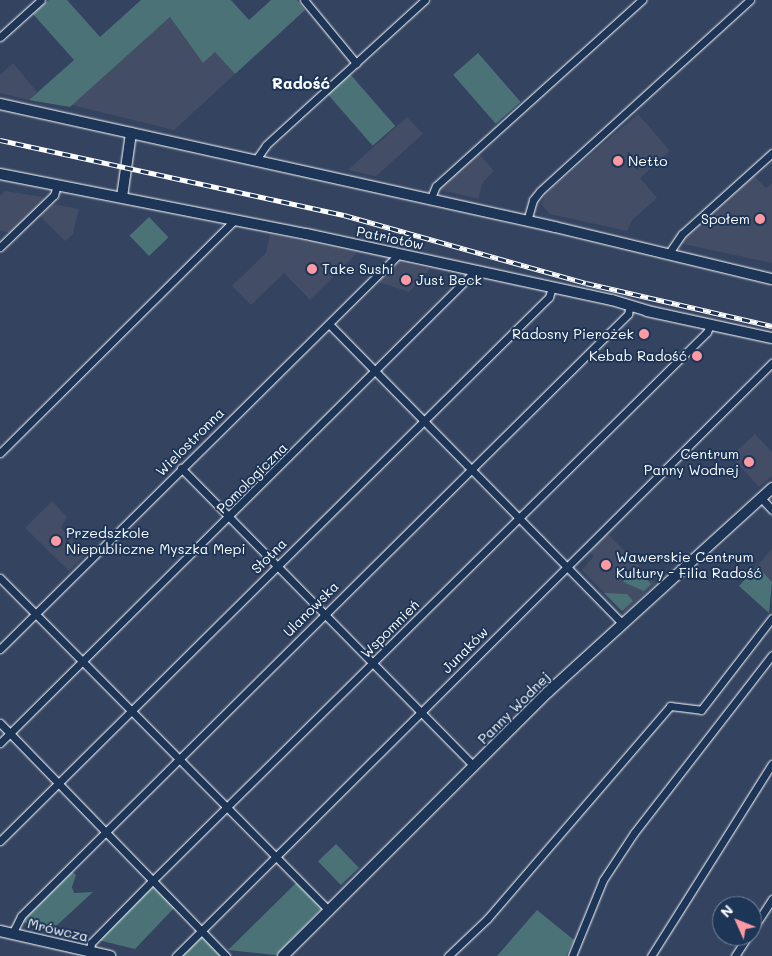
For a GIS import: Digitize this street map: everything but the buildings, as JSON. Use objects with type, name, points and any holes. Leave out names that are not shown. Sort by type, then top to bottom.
[{"type":"main road","points":[[0,104],[669,252],[752,272],[772,279]]},
{"type":"main road","points":[[122,198],[131,133]]},
{"type":"main road","name":"Patriotów","points":[[0,174],[236,219],[476,270],[772,338]]},
{"type":"main road","points":[[752,272],[772,272]]},
{"type":"main road","name":"Panny Wodnej","points":[[283,956],[474,766],[622,623],[772,488]]},
{"type":"main road","name":"Mrówcza","points":[[0,931],[110,956]]},
{"type":"street","points":[[0,37],[41,0]]},
{"type":"street","points":[[304,0],[356,63]]},
{"type":"street","points":[[255,161],[266,145],[426,0]]},
{"type":"street","points":[[430,200],[436,186],[642,0]]},
{"type":"street","points":[[527,221],[535,196],[750,0]]},
{"type":"street","points":[[669,252],[682,234],[772,152]]},
{"type":"street","points":[[0,247],[54,195],[57,185]]},
{"type":"street","points":[[0,452],[236,219]]},
{"type":"street","name":"Wielostronna","points":[[0,648],[399,254]]},
{"type":"street","name":"Pomologiczna","points":[[0,743],[376,372],[476,270]]},
{"type":"street","name":"Słotna","points":[[0,841],[550,297],[552,288]]},
{"type":"street","name":"Ulanowska","points":[[12,934],[21,916],[628,314],[630,305]]},
{"type":"street","points":[[329,324],[566,568],[622,623]]},
{"type":"street","name":"Wspomnień","points":[[94,953],[91,943],[707,332],[710,325]]},
{"type":"street","name":"Junaków","points":[[176,956],[274,855],[772,363]]},
{"type":"street","points":[[182,468],[474,766]]},
{"type":"street","points":[[761,498],[772,510]]},
{"type":"street","points":[[0,578],[329,911]]},
{"type":"street","points":[[448,956],[488,919],[670,706],[701,710],[772,618]]},
{"type":"street","points":[[572,956],[603,880],[634,834],[772,656]]},
{"type":"street","points":[[0,724],[202,929],[226,956]]},
{"type":"street","points":[[651,956],[772,764]]},
{"type":"street","points":[[762,914],[772,899]]},
{"type":"shaded area","points":[[170,17],[203,63],[215,52],[235,74],[174,130],[72,105]]},
{"type":"shaded area","points":[[13,63],[37,92],[29,100],[0,93],[0,75]]},
{"type":"shaded area","points":[[638,114],[670,151],[640,178],[657,198],[632,220],[627,231],[550,214],[541,204],[546,193]]},
{"type":"shaded area","points":[[407,117],[423,134],[376,176],[348,170]]},
{"type":"shaded area","points":[[478,152],[494,171],[483,182],[478,199],[438,189]]},
{"type":"shaded area","points":[[754,176],[766,188],[772,183],[772,263],[679,243]]},
{"type":"shaded area","points":[[5,191],[43,197],[44,200],[11,233],[0,230],[0,196]]},
{"type":"shaded area","points":[[53,204],[79,209],[73,234],[65,241],[40,216]]},
{"type":"shaded area","points":[[270,234],[357,253],[310,300],[284,273],[251,305],[232,286],[266,253]]},
{"type":"shaded area","points":[[396,261],[430,269],[409,292],[376,281]]},
{"type":"shaded area","points":[[755,434],[772,452],[772,476],[759,487],[731,456]]},
{"type":"shaded area","name":"Przedszkole Niepubliczne Myszka Mepi","points":[[52,501],[67,517],[61,528],[86,554],[69,571],[25,528]]},
{"type":"shaded area","points":[[607,533],[656,583],[624,613],[582,570],[594,556],[590,552]]},
{"type":"shaded area","points":[[772,549],[772,582],[757,566]]},
{"type":"green space","points":[[49,0],[67,0],[100,37],[141,0],[231,0],[249,20],[271,0],[297,0],[305,10],[235,74],[215,52],[203,63],[170,17],[70,107],[29,100],[74,60],[33,14]]},
{"type":"green space","points":[[478,53],[521,102],[496,124],[453,75]]},
{"type":"green space","points":[[350,74],[395,126],[373,146],[327,94]]},
{"type":"green space","points":[[149,217],[168,237],[149,256],[130,236]]},
{"type":"green space","points":[[757,566],[772,582],[769,613],[739,586]]},
{"type":"green space","points":[[636,569],[651,584],[644,591],[623,582]]},
{"type":"green space","points":[[604,593],[627,594],[633,601],[622,611]]},
{"type":"green space","points":[[336,844],[359,868],[341,885],[318,861]]},
{"type":"green space","points":[[71,871],[76,875],[72,887],[74,893],[93,892],[55,927],[20,922]]},
{"type":"green space","points":[[296,883],[322,908],[276,955],[228,950]]},
{"type":"green space","points":[[152,886],[175,907],[135,949],[98,940]]},
{"type":"green space","points":[[537,910],[574,940],[566,956],[497,956]]},
{"type":"green space","points":[[201,934],[220,956],[182,956],[193,943]]},
{"type":"railway","points":[[0,140],[344,215],[586,283],[772,326]]},
{"type":"place","name":"Netto","points":[[618,161]]},
{"type":"place","name":"Społem","points":[[760,219]]},
{"type":"place","name":"Take Sushi","points":[[312,269]]},
{"type":"place","name":"Just Beck","points":[[406,280]]},
{"type":"place","name":"Radosny Pierożek","points":[[644,334]]},
{"type":"place","name":"Kebab Radość","points":[[697,356]]},
{"type":"place","name":"Centrum Panny Wodnej","points":[[749,462]]},
{"type":"place","name":"Przedszkole Niepubliczne Myszka Mepi","points":[[56,541]]},
{"type":"place","name":"Wawerskie Centrum Kultury - Filia Radość","points":[[606,565]]},
{"type":"district","name":"Radość","points":[[301,83]]}]
